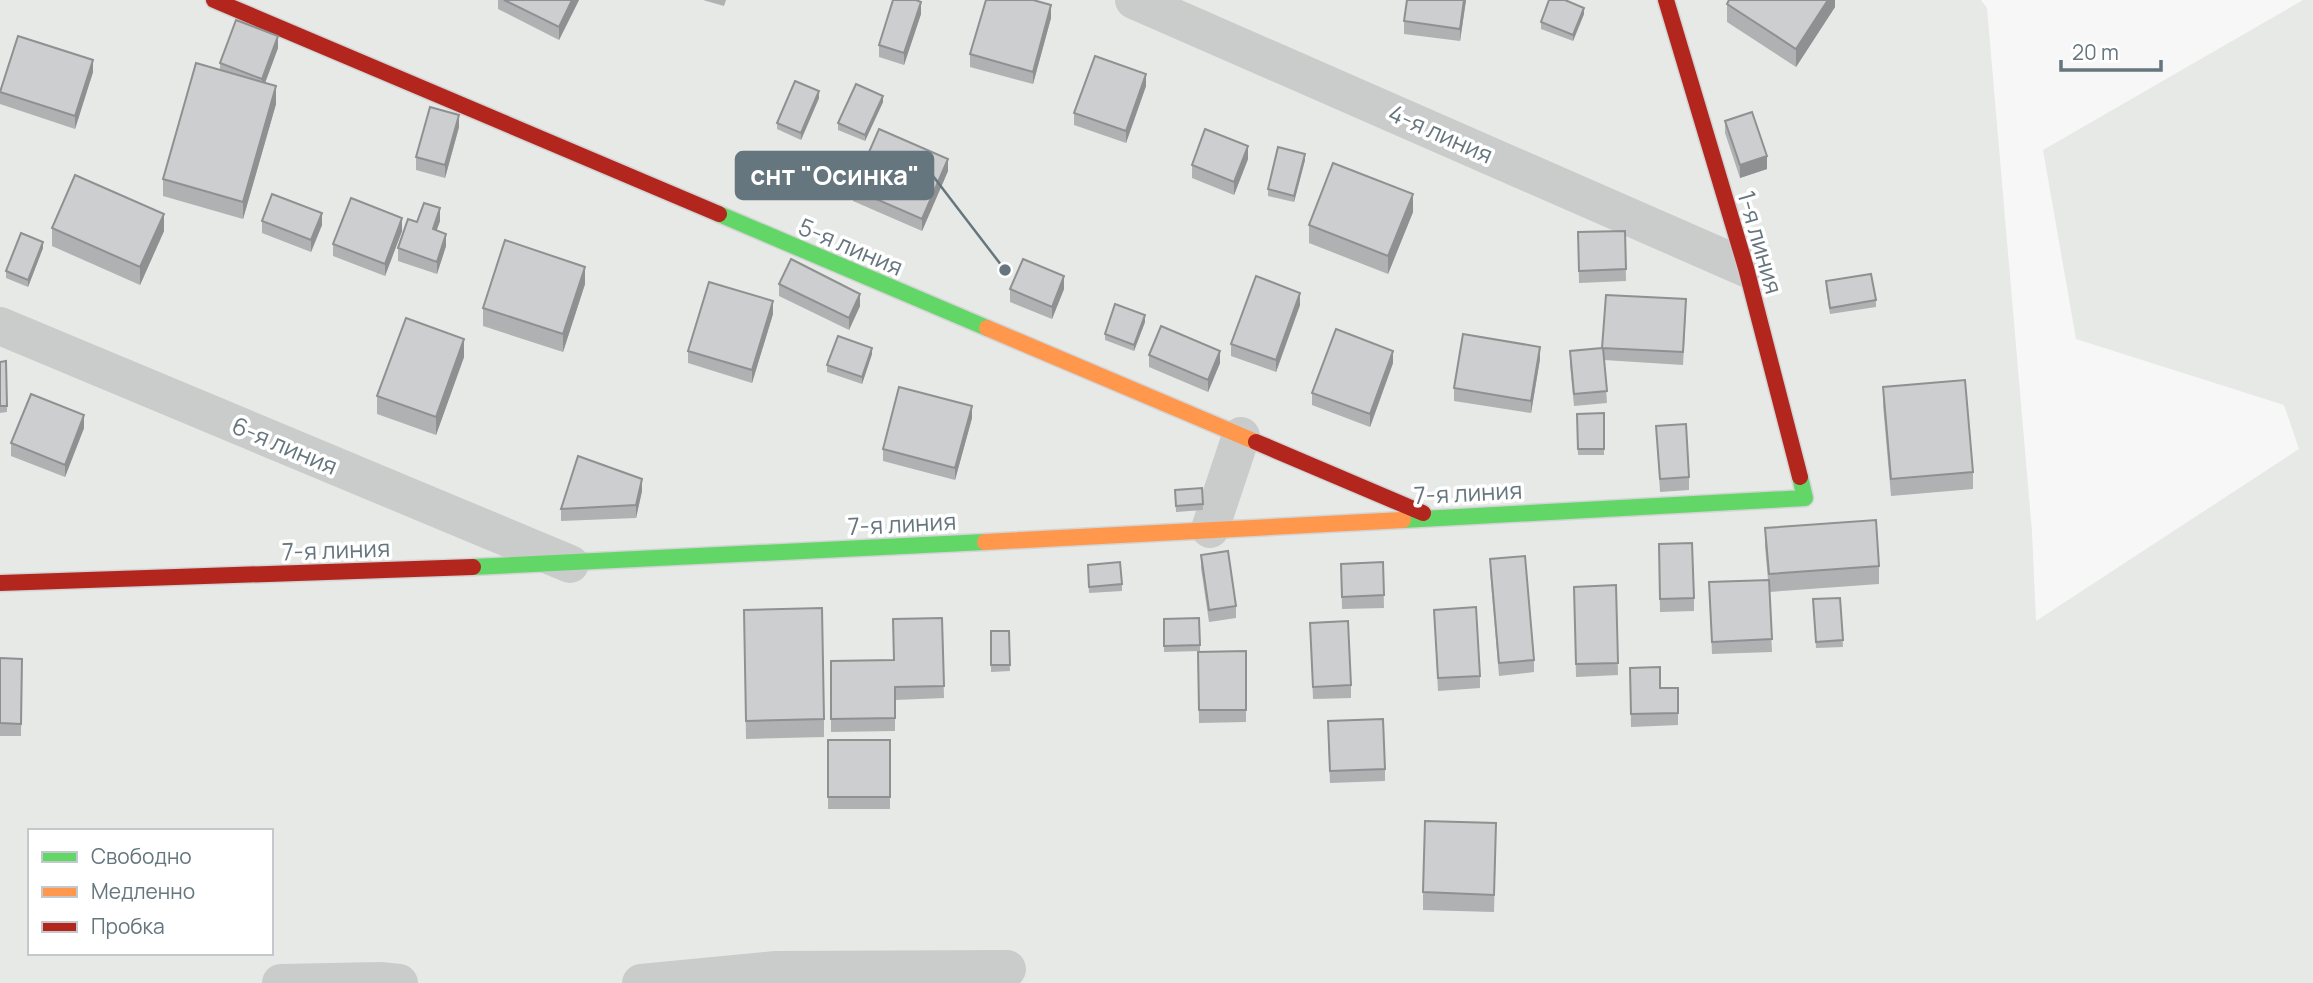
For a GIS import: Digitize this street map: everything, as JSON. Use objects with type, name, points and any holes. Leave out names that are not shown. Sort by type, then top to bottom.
[{"type":"street","name":"5-я линия","points":[[214,0],[1432,517]]},
{"type":"street","name":"4-я линия","points":[[1134,0],[1746,268]]},
{"type":"street","name":"1-я линия","points":[[1666,0],[1746,268],[1805,498]]},
{"type":"street","name":"6-я линия","points":[[0,326],[570,564]]},
{"type":"street","points":[[1210,529],[1241,436]]},
{"type":"street","name":"7-я линия","points":[[0,583],[570,564],[1805,498]]},
{"type":"street","points":[[641,983],[776,970],[1007,969]]},
{"type":"street","points":[[281,983],[399,983]]},
{"type":"shaded area","points":[[0,0],[1981,0],[1987,8],[2032,532],[2036,621],[2299,449],[2284,405],[2076,339],[2043,150],[2303,0],[2313,0],[2313,983],[0,983]]},
{"type":"building","points":[[504,0],[572,0],[559,27]]},
{"type":"building","points":[[893,0],[921,2],[904,53],[879,45]]},
{"type":"building","points":[[986,0],[1033,0],[1051,5],[1033,72],[970,54]]},
{"type":"building","points":[[1407,0],[1464,0],[1460,29],[1404,21]]},
{"type":"building","points":[[1549,0],[1565,0],[1584,8],[1573,35],[1541,22]]},
{"type":"building","points":[[1729,0],[1828,0],[1796,49],[1727,4]]},
{"type":"building","points":[[236,20],[278,36],[262,79],[220,63]]},
{"type":"building","points":[[18,36],[93,60],[75,116],[0,92]]},
{"type":"building","points":[[1095,56],[1146,74],[1126,131],[1074,113]]},
{"type":"building","points":[[196,63],[276,86],[243,202],[163,179]]},
{"type":"building","points":[[795,81],[819,91],[801,133],[777,123]]},
{"type":"building","points":[[856,84],[883,96],[865,135],[838,123]]},
{"type":"building","points":[[430,107],[459,115],[445,165],[416,157]]},
{"type":"building","points":[[1752,112],[1767,156],[1740,165],[1725,121]]},
{"type":"building","points":[[879,129],[948,159],[922,219],[853,189]]},
{"type":"building","points":[[1205,129],[1248,146],[1234,182],[1192,165]]},
{"type":"building","points":[[1278,147],[1305,154],[1294,196],[1268,189]]},
{"type":"building","points":[[1333,163],[1413,194],[1388,256],[1309,225]]},
{"type":"building","points":[[75,175],[164,214],[140,267],[52,228]]},
{"type":"building","points":[[272,194],[322,213],[311,240],[262,221]]},
{"type":"building","points":[[351,198],[402,218],[385,264],[333,244]]},
{"type":"building","points":[[424,203],[440,208],[433,229],[446,234],[437,262],[398,248],[408,219],[417,222]]},
{"type":"building","points":[[1625,231],[1626,269],[1579,271],[1578,232]]},
{"type":"building","points":[[21,233],[43,242],[28,280],[6,271]]},
{"type":"building","points":[[505,240],[585,267],[563,334],[483,308]]},
{"type":"building","points":[[791,259],[860,294],[849,318],[779,284]]},
{"type":"building","points":[[1023,259],[1064,276],[1052,307],[1010,289]]},
{"type":"building","points":[[1871,274],[1876,300],[1830,308],[1826,281]]},
{"type":"building","points":[[1256,276],[1300,293],[1276,360],[1231,344]]},
{"type":"building","points":[[709,282],[773,301],[752,370],[688,351]]},
{"type":"building","points":[[1606,295],[1686,299],[1683,352],[1603,348],[1607,391],[1574,394],[1570,351],[1602,348]]},
{"type":"building","points":[[1115,304],[1145,315],[1134,345],[1105,334]]},
{"type":"building","points":[[406,318],[464,339],[436,417],[377,396]]},
{"type":"building","points":[[1161,326],[1220,351],[1208,380],[1149,355]]},
{"type":"building","points":[[1336,329],[1393,351],[1370,414],[1312,393]]},
{"type":"building","points":[[1463,334],[1540,347],[1531,401],[1454,388]]},
{"type":"building","points":[[838,336],[872,348],[862,377],[827,365]]},
{"type":"building","points":[[6,361],[7,406],[0,406],[0,362]]},
{"type":"building","points":[[1965,380],[1973,472],[1891,479],[1883,387]]},
{"type":"building","points":[[899,387],[972,406],[955,468],[883,449]]},
{"type":"building","points":[[31,394],[84,415],[65,465],[11,443]]},
{"type":"building","points":[[1604,413],[1604,449],[1578,449],[1577,414]]},
{"type":"building","points":[[1686,424],[1689,477],[1660,479],[1656,426]]},
{"type":"building","points":[[578,456],[642,479],[636,505],[561,509]]},
{"type":"building","points":[[1202,488],[1203,504],[1176,506],[1175,490]]},
{"type":"building","points":[[1876,520],[1879,566],[1769,574],[1765,528]]},
{"type":"building","points":[[1692,543],[1694,598],[1660,599],[1659,544]]},
{"type":"building","points":[[1228,551],[1236,606],[1209,610],[1201,555]]},
{"type":"building","points":[[1525,556],[1534,660],[1499,663],[1490,559]]},
{"type":"building","points":[[1120,562],[1122,584],[1089,587],[1088,565]]},
{"type":"building","points":[[1383,562],[1384,595],[1342,597],[1341,564]]},
{"type":"building","points":[[1769,580],[1772,639],[1712,642],[1709,582]]},
{"type":"building","points":[[1616,585],[1618,663],[1576,664],[1574,587]]},
{"type":"building","points":[[1840,598],[1843,640],[1816,642],[1813,599]]},
{"type":"building","points":[[1476,607],[1480,676],[1438,678],[1434,610]]},
{"type":"building","points":[[822,608],[824,719],[746,721],[744,610]]},
{"type":"building","points":[[942,618],[944,686],[895,687],[895,718],[831,719],[831,661],[894,660],[893,619]]},
{"type":"building","points":[[1199,618],[1200,645],[1164,646],[1164,619]]},
{"type":"building","points":[[1348,621],[1351,685],[1313,687],[1310,623]]},
{"type":"building","points":[[991,631],[1009,631],[1010,665],[991,665]]},
{"type":"building","points":[[1246,651],[1246,710],[1199,710],[1198,652]]},
{"type":"building","points":[[0,658],[22,659],[21,724],[0,723]]},
{"type":"building","points":[[1660,667],[1660,688],[1678,688],[1678,713],[1631,714],[1630,668]]},
{"type":"building","points":[[1383,719],[1385,769],[1330,771],[1328,721]]},
{"type":"building","points":[[828,740],[890,740],[890,797],[828,797]]},
{"type":"building","points":[[1425,821],[1496,823],[1494,895],[1423,892]]},
{"type":"traffic: fast","points":[[719,214],[987,328]]},
{"type":"traffic: fast","points":[[1403,520],[1805,498],[1800,477]]},
{"type":"traffic: fast","points":[[473,567],[985,542]]},
{"type":"traffic: slow","points":[[987,328],[1256,442]]},
{"type":"traffic: slow","points":[[985,542],[1403,520]]},
{"type":"traffic: jam","points":[[214,0],[719,214]]},
{"type":"traffic: jam","points":[[1666,0],[1746,268],[1800,477]]},
{"type":"traffic: jam","points":[[1256,442],[1423,513]]},
{"type":"traffic: jam","points":[[0,583],[473,567]]},
{"type":"place","name":"снт \"Осинка\"","points":[[1005,270]]}]
